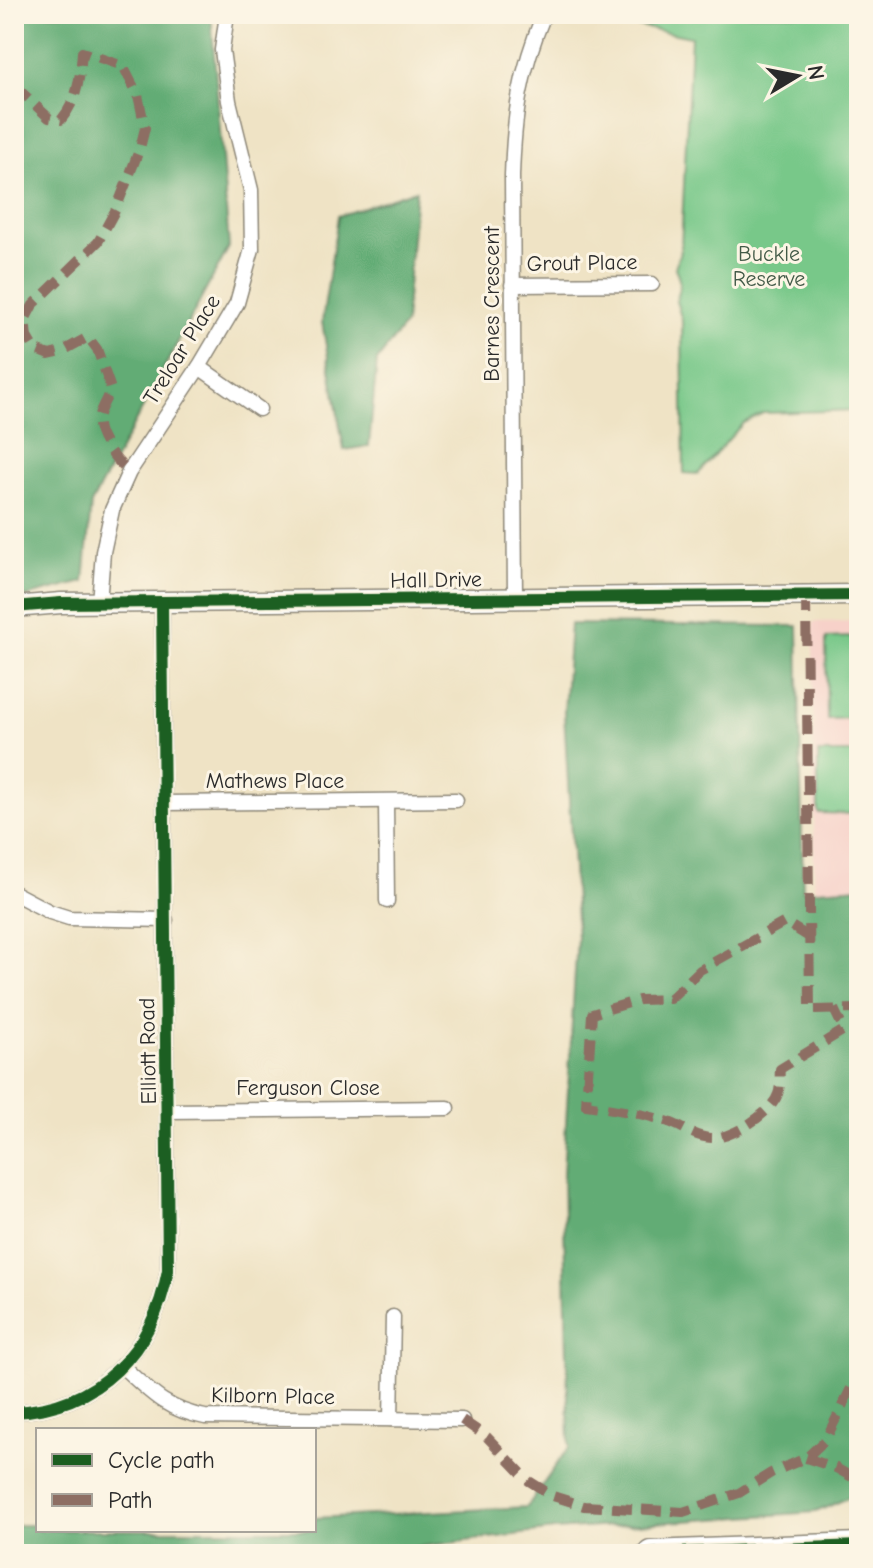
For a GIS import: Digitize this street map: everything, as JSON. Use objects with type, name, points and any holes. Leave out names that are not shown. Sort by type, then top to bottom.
[{"type":"highway","points":[[651,1554],[859,1546]]},
{"type":"street","name":"Treloar Place","points":[[99,603],[103,552],[112,510],[129,472],[199,367],[237,303],[252,249],[251,190],[229,101],[222,50],[227,14]]},
{"type":"street","name":"Barnes Crescent","points":[[515,598],[514,116],[529,51],[544,14]]},
{"type":"street","name":"Grout Place","points":[[512,285],[652,284]]},
{"type":"street","points":[[199,367],[259,409]]},
{"type":"street","name":"Hall Drive","points":[[14,607],[162,602],[859,595]]},
{"type":"street","name":"Elliott Road","points":[[14,1412],[39,1409],[80,1395],[99,1385],[122,1366],[144,1339],[156,1317],[168,1270],[162,602]]},
{"type":"street","name":"Mathews Place","points":[[164,803],[456,800]]},
{"type":"street","points":[[386,802],[387,901]]},
{"type":"street","points":[[14,893],[50,912],[69,918],[166,920]]},
{"type":"street","name":"Ferguson Close","points":[[168,1111],[448,1108]]},
{"type":"street","points":[[391,1419],[393,1317]]},
{"type":"street","name":"Kilborn Place","points":[[122,1366],[157,1399],[188,1413],[224,1418],[462,1420]]},
{"type":"shaded area","points":[[859,621],[859,998],[815,1000],[813,622]]},
{"type":"green space","points":[[14,14],[211,14],[229,247],[91,504],[84,582],[14,600]]},
{"type":"green space","name":"Buckle Reserve","points":[[578,14],[859,14],[859,410],[763,413],[743,423],[698,474],[684,473],[682,320],[676,301],[680,284],[675,268],[681,248],[691,37]]},
{"type":"green space","points":[[416,190],[405,324],[377,361],[369,446],[344,450],[322,322],[338,216]]},
{"type":"green space","points":[[570,624],[798,626],[803,891],[859,887],[859,1493],[816,1512],[554,1530],[360,1554],[14,1554],[14,1525],[36,1525],[36,1532],[316,1532],[316,1518],[527,1507],[569,1447],[563,1174],[577,938],[564,713]]},
{"type":"green space","points":[[853,637],[853,718],[827,719],[826,638]]},
{"type":"green space","points":[[818,753],[859,753],[859,814],[818,813]]},
{"type":"marked path","points":[[14,85],[49,118],[61,120],[75,96],[82,52],[123,66],[138,95],[145,128],[116,209],[98,242],[33,305],[25,320],[27,337],[34,349],[49,355],[88,337],[97,349],[111,389],[98,418],[100,433],[113,455],[129,472]]},
{"type":"marked path","points":[[806,595],[810,1010],[859,1009]]},
{"type":"marked path","points":[[809,937],[785,922],[700,970],[670,999],[639,1000],[592,1014],[586,1105],[656,1118],[706,1137],[730,1134],[768,1109],[779,1091],[780,1069],[844,1030],[834,1009]]},
{"type":"marked path","points":[[462,1420],[487,1437],[529,1481],[553,1496],[584,1506],[683,1512],[739,1493],[771,1473],[806,1458],[826,1439],[859,1372]]},
{"type":"marked path","points":[[806,1458],[836,1468],[859,1481]]},
{"type":"cycle path","points":[[14,607],[61,603],[859,595]]},
{"type":"cycle path","points":[[14,1412],[72,1400],[96,1387],[117,1370],[150,1326],[168,1270],[162,602]]},
{"type":"cycle path","points":[[651,1554],[859,1546]]}]
